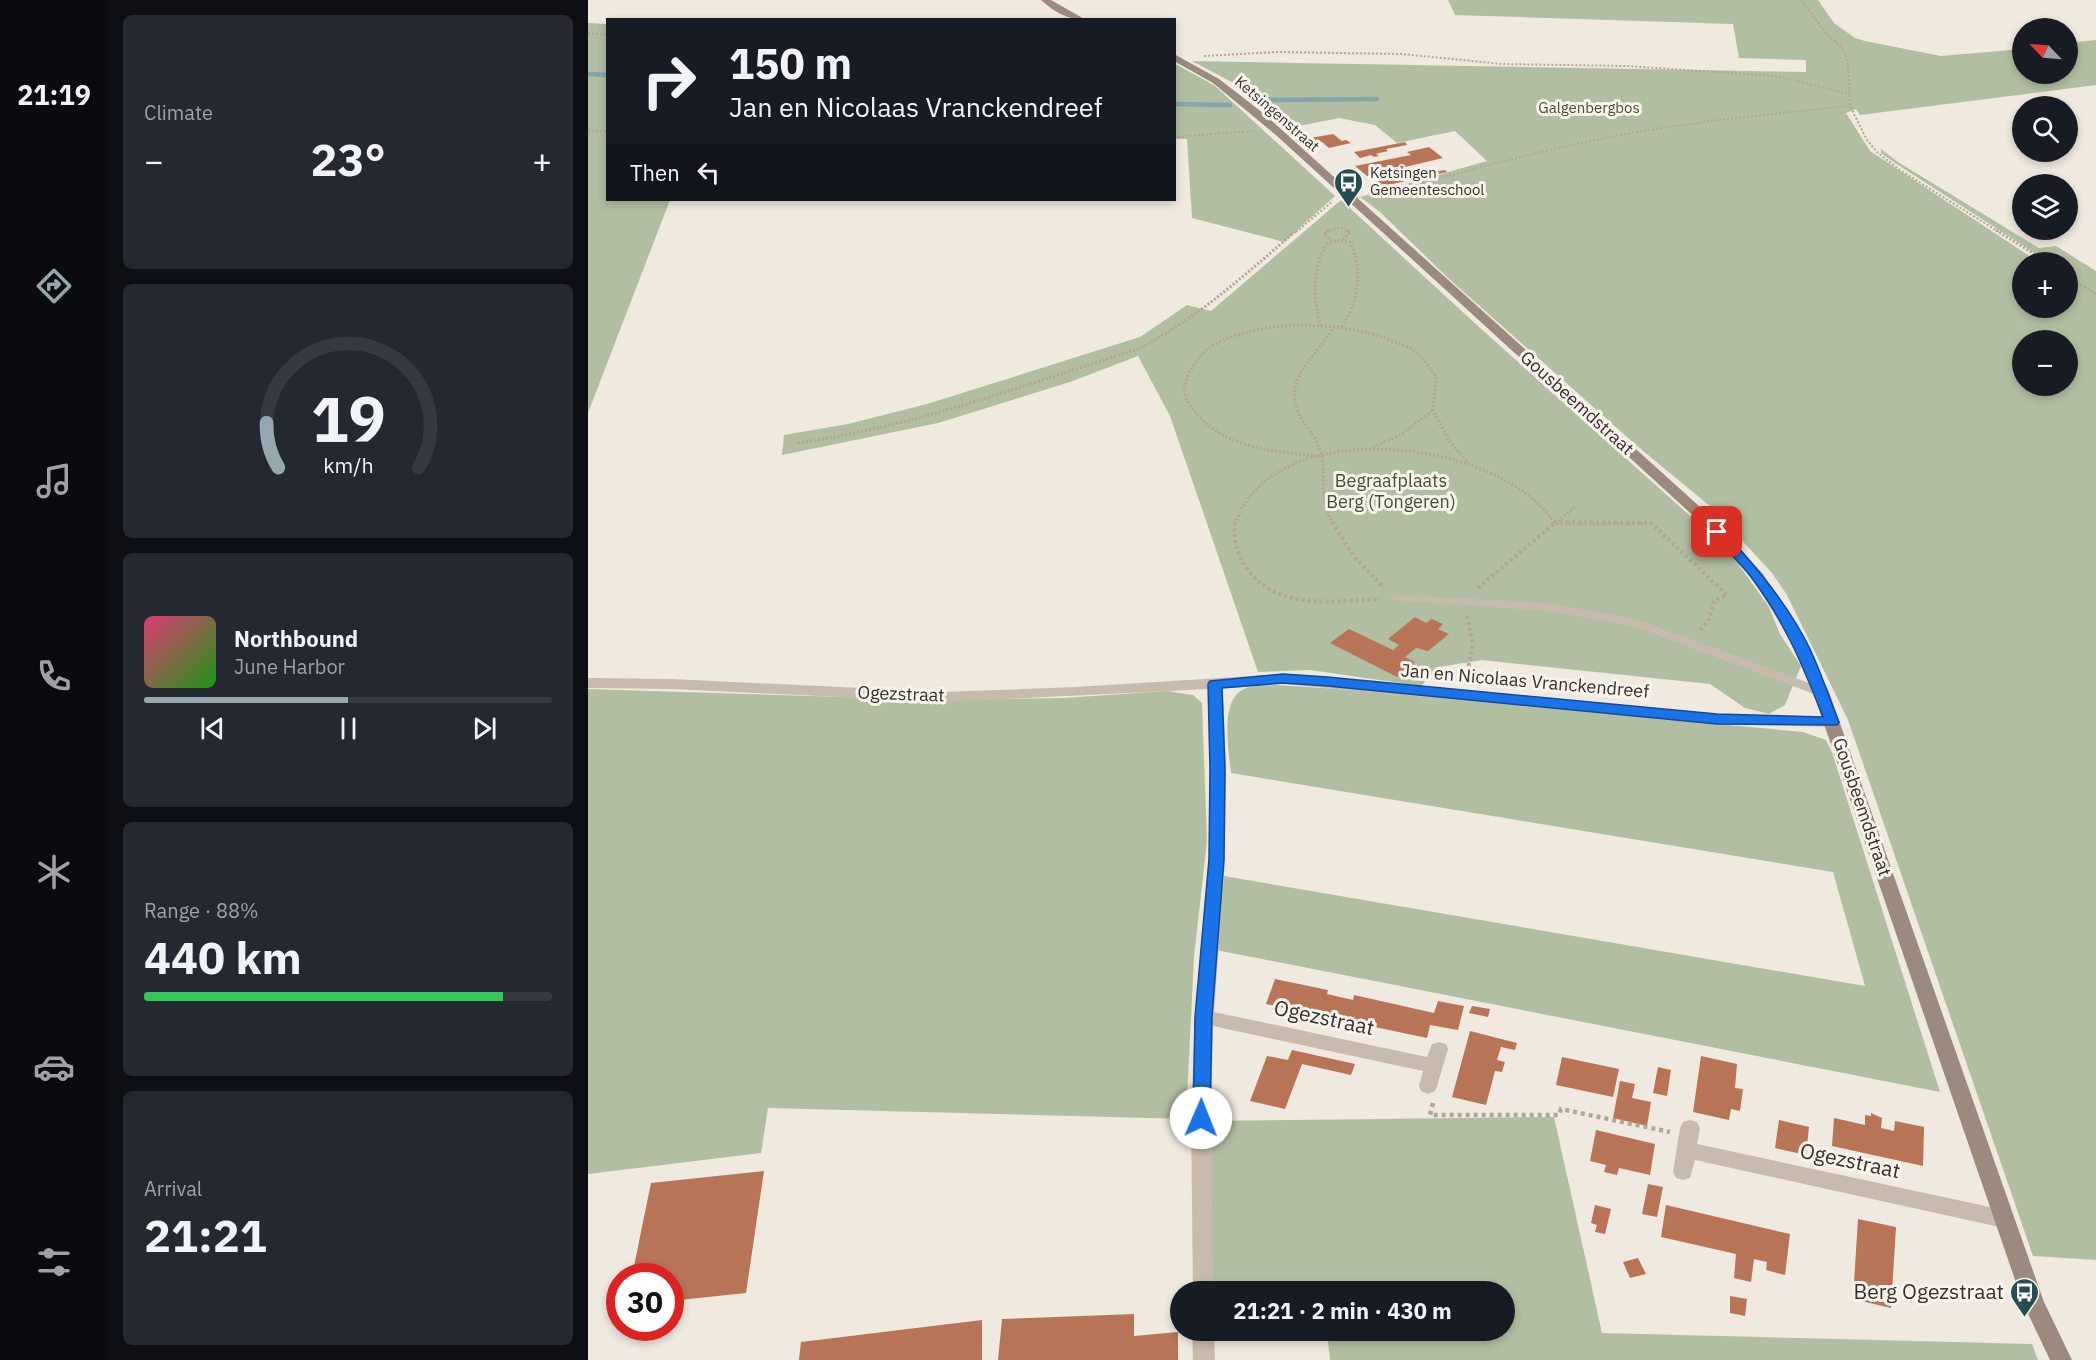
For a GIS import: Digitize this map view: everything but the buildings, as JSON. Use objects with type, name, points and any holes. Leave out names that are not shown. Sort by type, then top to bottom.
[{"type":"street","points":[[1045,0],[1077,18]]},
{"type":"street","name":"Ketsingenstraat","points":[[1176,59],[1234,95],[1354,202]]},
{"type":"street","name":"Gousbeemdstraat","points":[[1354,202],[1704,518],[1756,574],[1794,632],[1832,722],[2034,1303],[2061,1360]]},
{"type":"street","name":"Jan en Nicolaas Vranckendreef","points":[[1215,684],[1283,679],[1327,681],[1717,719],[1832,722]]},
{"type":"street","name":"Ogezstraat","points":[[588,683],[672,684],[944,697],[1215,684]]},
{"type":"street","points":[[1203,1281],[1201,1118],[1204,1017],[1217,859],[1218,769],[1215,684]]},
{"type":"street","name":"Ogezstraat","points":[[1204,1017],[1436,1058],[1428,1086]]},
{"type":"street","points":[[1683,1172],[1688,1138]]},
{"type":"street","name":"Ogezstraat","points":[[1688,1138],[2004,1219]]},
{"type":"street","points":[[1203,1341],[1204,1360]]},
{"type":"lane","points":[[1396,598],[1548,607],[1636,623],[1688,640],[1821,692]]},
{"type":"path","points":[[1801,0],[1826,33],[1844,50],[1848,63],[1850,106],[1868,140],[1887,160],[2031,252]]},
{"type":"path","points":[[588,33],[606,35]]},
{"type":"path","points":[[1176,58],[1277,52],[1402,54],[1502,64],[1626,66],[1777,76],[1850,94]]},
{"type":"path","points":[[1354,202],[1530,154],[1607,137],[1754,116],[1850,106]]},
{"type":"path","points":[[588,130],[606,132]]},
{"type":"path","points":[[1176,137],[1274,130]]},
{"type":"path","points":[[798,442],[867,432],[943,412],[1138,349],[1156,341],[1205,307],[1344,193]]},
{"type":"path","points":[[1341,327],[1352,309],[1356,292],[1357,270],[1354,249],[1350,242],[1332,241],[1324,234],[1340,227],[1350,232],[1342,241]]},
{"type":"path","points":[[1321,326],[1316,310],[1314,283],[1323,251],[1332,241]]},
{"type":"path","points":[[2078,283],[2096,294]]},
{"type":"path","points":[[1333,326],[1326,340],[1304,364],[1297,378],[1294,402],[1298,416],[1319,447],[1322,456],[1322,488],[1328,518],[1338,537],[1366,571],[1396,598]]},
{"type":"path","points":[[1322,456],[1282,453],[1248,445],[1221,435],[1202,422],[1188,404],[1183,389],[1188,371],[1205,351],[1256,329],[1333,326],[1400,342],[1422,355],[1433,367],[1437,382],[1437,400],[1433,410],[1402,434],[1372,448]]},
{"type":"path","points":[[1433,410],[1440,429],[1456,452],[1469,464]]},
{"type":"path","points":[[1396,598],[1324,601],[1272,592],[1243,566],[1234,548],[1232,535],[1234,520],[1244,501],[1260,485],[1299,462],[1372,448],[1411,451],[1469,464],[1534,497],[1546,507],[1555,524]]},
{"type":"path","points":[[1467,673],[1472,658],[1474,635],[1462,602],[1576,506]]},
{"type":"path","points":[[1555,524],[1651,523],[1727,595],[1714,601],[1709,620],[1688,640]]},
{"type":"path","points":[[1428,1086],[1435,1093],[1430,1114],[1558,1115],[1561,1109],[1688,1138]]},
{"type":"green space","name":"Galgenbergbos","points":[[1448,0],[1818,0],[1834,23],[1855,38],[1865,41],[1941,56],[2012,50],[2012,84],[2078,84],[2078,42],[2096,40],[2096,85],[1860,115],[1856,109],[1846,113],[1870,151],[2023,252],[2012,252],[2012,318],[2078,318],[2078,260],[2096,271],[2096,1260],[2033,1256],[1848,720],[1787,595],[1772,573],[1711,507],[1636,445],[1447,277],[1380,212],[1360,197],[1487,161],[1455,131],[1397,143],[1375,125],[1339,118],[1284,129],[1241,87],[1192,61],[1806,72],[1806,60],[1739,58],[1733,24],[1455,15]]},
{"type":"green space","points":[[588,23],[606,24],[606,201],[670,201],[588,413]]},
{"type":"green space","points":[[1176,65],[1214,85],[1335,196],[1284,242],[1192,218],[1187,139],[1176,139]]},
{"type":"green space","points":[[1881,149],[1898,162],[2012,232],[2012,238],[1895,163],[1881,153]]},
{"type":"green space","name":"Begraafplaats Berg (Tongeren)","points":[[1341,200],[1688,514],[1736,561],[1769,607],[1780,634],[1801,666],[1785,705],[1769,714],[1745,708],[1710,684],[1482,660],[1439,667],[1421,686],[1310,670],[1258,672],[1170,416],[1138,356],[1070,382],[938,423],[782,455],[784,435],[848,424],[927,404],[1140,337],[1187,305],[1211,311]]},
{"type":"green space","points":[[2015,240],[2026,240],[2039,248],[2056,246],[2066,252],[2033,252]]},
{"type":"green space","points":[[1276,685],[1354,690],[1803,732],[1826,740],[1832,752],[1940,1092],[1216,950],[1224,876],[1865,986],[1833,872],[1231,773],[1227,727],[1231,704],[1236,695],[1244,689]]},
{"type":"green space","points":[[588,689],[938,700],[1064,698],[1166,691],[1193,695],[1202,703],[1207,841],[1194,957],[1186,1119],[768,1108],[761,1153],[588,1174]]},
{"type":"green space","points":[[1554,1117],[1602,1333],[2032,1344],[2038,1360],[1330,1360],[1328,1341],[1515,1341],[1515,1281],[1212,1281],[1210,1121]]},
{"type":"waterway","points":[[588,74],[606,75]]},
{"type":"waterway","points":[[1258,100],[1377,99]]},
{"type":"waterway","points":[[1176,104],[1230,105]]},
{"type":"place","name":"Ketsingen Gemeenteschool","points":[[1349,208]]},
{"type":"place","name":"Berg Ogezstraat","points":[[2025,1318]]},
{"type":"route","points":[[1201,1118],[1204,1017],[1217,859],[1218,769],[1215,684],[1283,679],[1327,681],[1717,719],[1832,722],[1794,632],[1756,574],[1717,532]]}]
